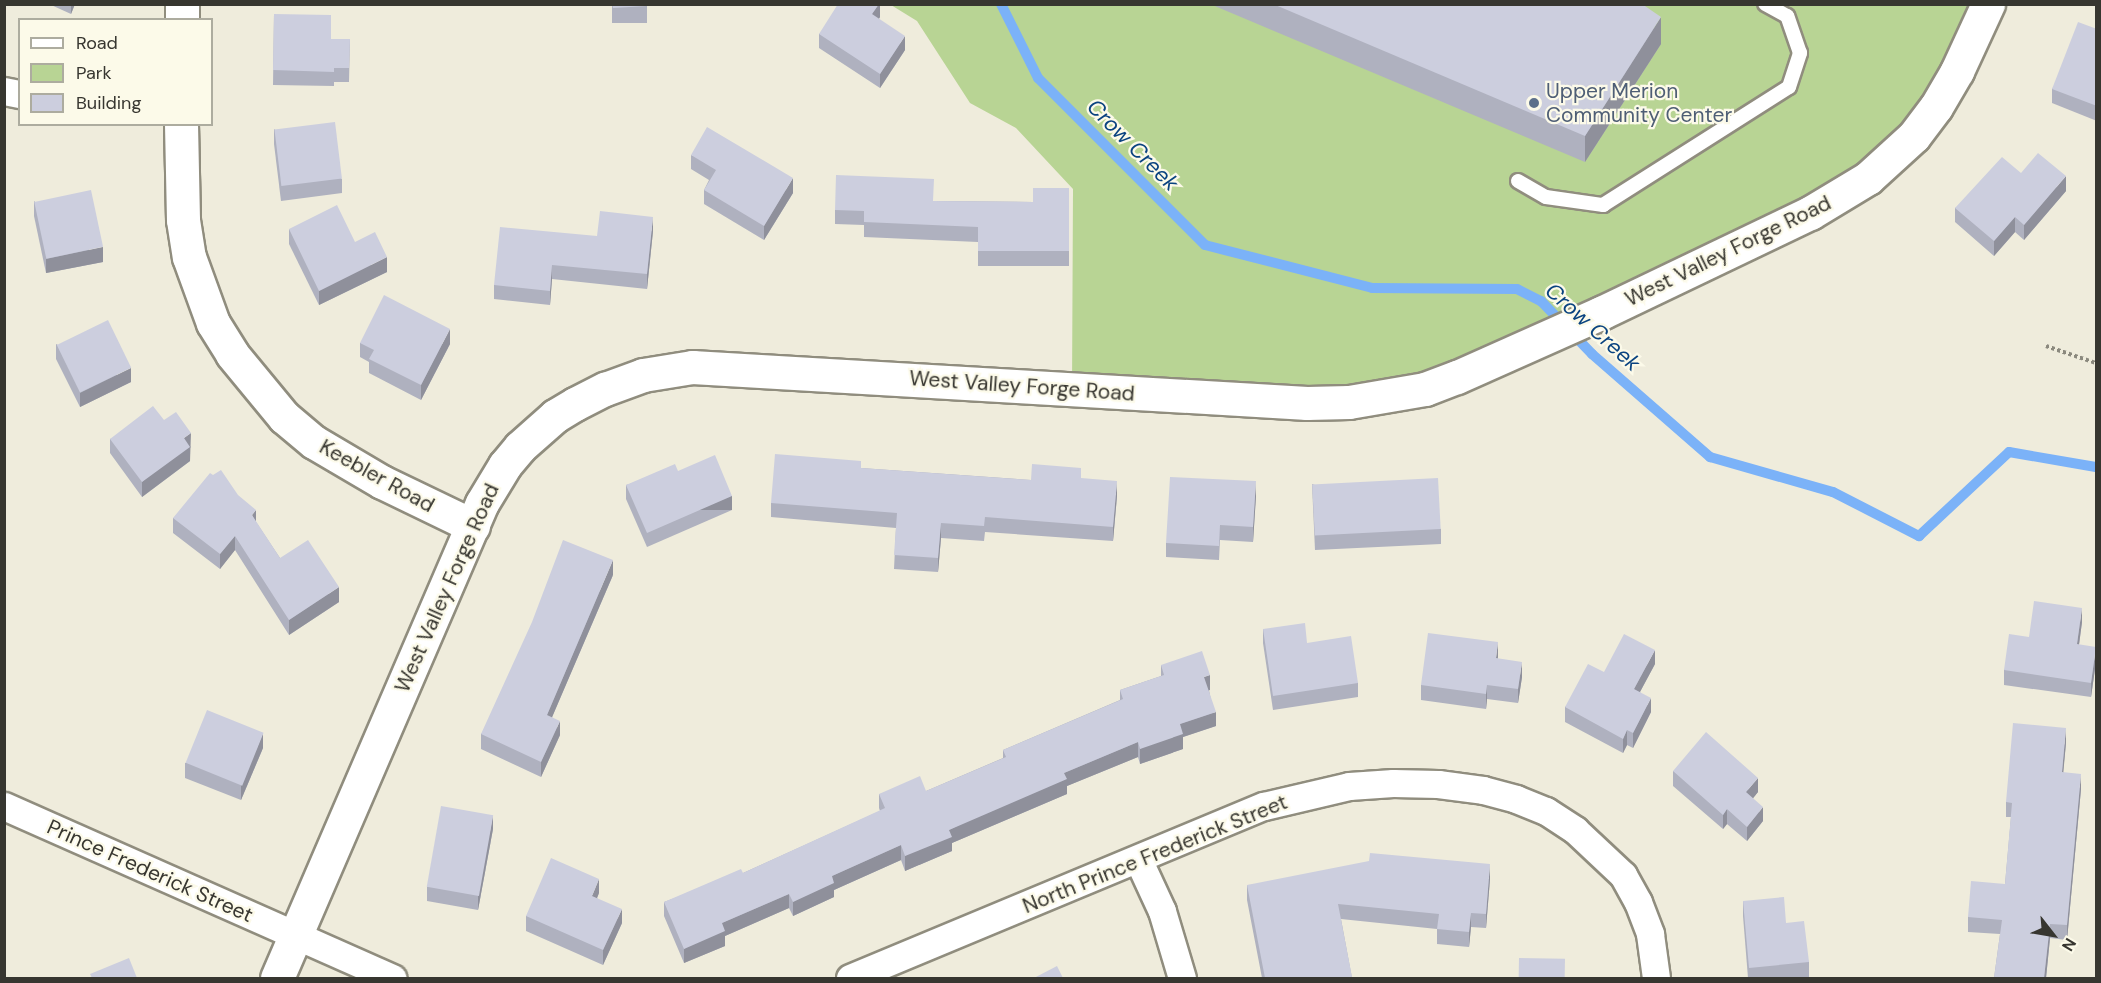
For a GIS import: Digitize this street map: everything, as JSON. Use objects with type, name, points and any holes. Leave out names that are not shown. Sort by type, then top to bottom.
[{"type":"main road","name":"West Valley Forge Road","points":[[277,978],[482,503],[505,465],[536,431],[555,416],[596,393],[643,375],[667,370],[718,367],[1264,402],[1349,402],[1425,389],[1601,314],[1809,213],[1868,178],[1914,136],[1936,107],[1957,71],[1988,4]]},
{"type":"main road","name":"Keebler Road","points":[[181,126],[183,220],[189,257],[213,323],[232,354],[284,417],[314,442],[382,483],[473,526]]},
{"type":"street","name":"North Prince Frederick Street","points":[[850,978],[1264,806],[1306,794],[1349,786],[1394,783],[1438,784],[1483,790],[1516,799],[1546,812],[1575,830],[1623,875],[1638,902],[1650,934],[1656,978]]},
{"type":"street","name":"Prince Frederick Street","points":[[4,806],[296,935]]},
{"type":"street","points":[[1138,859],[1162,911],[1182,978]]},
{"type":"street","points":[[296,935],[393,978]]},
{"type":"lane","points":[[1518,181],[1546,198],[1603,206],[1789,87],[1800,53],[1787,16],[1765,4]]},
{"type":"path","points":[[2046,346],[2097,363]]},
{"type":"green space","points":[[891,5],[1988,5],[1891,160],[1425,389],[1072,389],[1073,189],[1016,128],[970,103],[917,21]]},
{"type":"building","points":[[612,4],[647,4],[647,6],[613,8]]},
{"type":"building","points":[[838,4],[879,4],[872,14],[905,36],[880,74],[819,34]]},
{"type":"building","name":"Upper Merion Community Center","points":[[1273,4],[1642,4],[1661,17],[1585,136]]},
{"type":"building","points":[[274,14],[331,15],[331,39],[350,39],[349,68],[334,68],[334,72],[273,70]]},
{"type":"building","points":[[2078,22],[2097,29],[2097,106],[2052,89]]},
{"type":"building","points":[[335,122],[342,179],[281,186],[274,129]]},
{"type":"building","points":[[707,127],[793,178],[764,226],[704,190],[716,170],[691,155]]},
{"type":"building","points":[[2038,153],[2066,176],[2024,225],[2015,217],[1994,241],[1955,208],[2002,157],[2021,173]]},
{"type":"building","points":[[836,175],[934,179],[933,201],[1033,202],[1033,188],[1069,188],[1069,251],[978,251],[978,227],[864,222],[864,211],[835,210]]},
{"type":"building","points":[[91,190],[103,247],[46,259],[34,202]]},
{"type":"building","points":[[337,205],[355,242],[375,232],[387,257],[319,291],[289,229]]},
{"type":"building","points":[[600,211],[653,217],[647,274],[552,265],[550,291],[494,285],[500,227],[597,236]]},
{"type":"building","points":[[384,295],[450,329],[421,385],[369,359],[374,350],[360,343]]},
{"type":"building","points":[[108,320],[131,368],[80,393],[57,345]]},
{"type":"building","points":[[153,406],[164,420],[176,412],[191,433],[184,438],[190,447],[142,482],[110,439]]},
{"type":"building","points":[[775,454],[861,461],[861,468],[1031,480],[1032,464],[1081,468],[1081,478],[1117,481],[1113,527],[985,517],[984,526],[941,523],[938,558],[894,555],[897,513],[771,503]]},
{"type":"building","points":[[715,455],[732,496],[647,533],[626,485],[675,464],[678,471]]},
{"type":"building","points":[[221,470],[238,495],[256,510],[252,515],[280,558],[308,540],[339,587],[289,620],[235,536],[220,554],[173,518],[210,473],[213,475]]},
{"type":"building","points":[[1170,477],[1256,481],[1253,527],[1220,525],[1219,546],[1166,543]]},
{"type":"building","points":[[1438,478],[1441,529],[1315,536],[1312,485]]},
{"type":"building","points":[[563,540],[613,560],[547,715],[560,721],[541,762],[481,734],[532,622]]},
{"type":"building","points":[[2034,601],[2082,608],[2077,644],[2096,647],[2091,683],[2004,670],[2009,634],[2029,637]]},
{"type":"building","points":[[1305,623],[1307,643],[1351,636],[1358,683],[1273,696],[1263,629]]},
{"type":"building","points":[[1428,633],[1498,642],[1496,658],[1522,662],[1518,689],[1487,685],[1486,694],[1421,685]]},
{"type":"building","points":[[1624,634],[1655,650],[1634,689],[1651,698],[1633,733],[1627,730],[1623,739],[1565,707],[1588,664],[1604,672]]},
{"type":"building","points":[[1202,651],[1210,675],[1204,677],[1216,712],[1180,724],[1183,734],[1140,749],[1138,742],[1064,773],[1067,779],[949,830],[952,837],[905,856],[901,845],[832,876],[834,883],[793,902],[789,894],[722,923],[725,931],[684,949],[664,902],[741,869],[743,873],[885,808],[879,794],[920,776],[926,791],[1006,757],[1003,750],[1123,699],[1120,690],[1164,675],[1161,665]]},
{"type":"building","points":[[207,710],[264,733],[242,786],[186,763]]},
{"type":"building","points":[[2013,723],[2066,728],[2062,772],[2081,774],[2067,925],[2050,924],[2044,978],[1994,978],[2002,920],[1968,917],[1971,881],[2005,884],[2012,803],[2006,802]]},
{"type":"building","points":[[1706,732],[1758,778],[1746,792],[1763,807],[1747,827],[1727,809],[1723,815],[1673,771]]},
{"type":"building","points":[[441,806],[493,815],[479,896],[427,887]]},
{"type":"building","points":[[1370,853],[1490,864],[1486,914],[1471,913],[1469,932],[1437,929],[1439,914],[1338,904],[1352,977],[1265,978],[1247,885],[1369,861]]},
{"type":"building","points":[[551,858],[599,879],[592,896],[622,909],[603,950],[526,916]]},
{"type":"building","points":[[1784,897],[1786,923],[1804,921],[1809,962],[1749,968],[1743,901]]},
{"type":"building","points":[[129,958],[137,978],[92,978],[90,974]]},
{"type":"building","points":[[1519,958],[1565,959],[1565,978],[1519,978]]},
{"type":"building","points":[[1057,966],[1063,978],[1034,978]]},
{"type":"waterway","name":"Crow Creek","points":[[1001,4],[1038,78],[1205,245],[1372,288],[1517,289],[1541,301],[1592,354],[1710,457],[1833,492],[1919,536],[2009,452],[2096,467]]},
{"type":"place","name":"Upper Merion Community Center","points":[[1534,103]]}]
